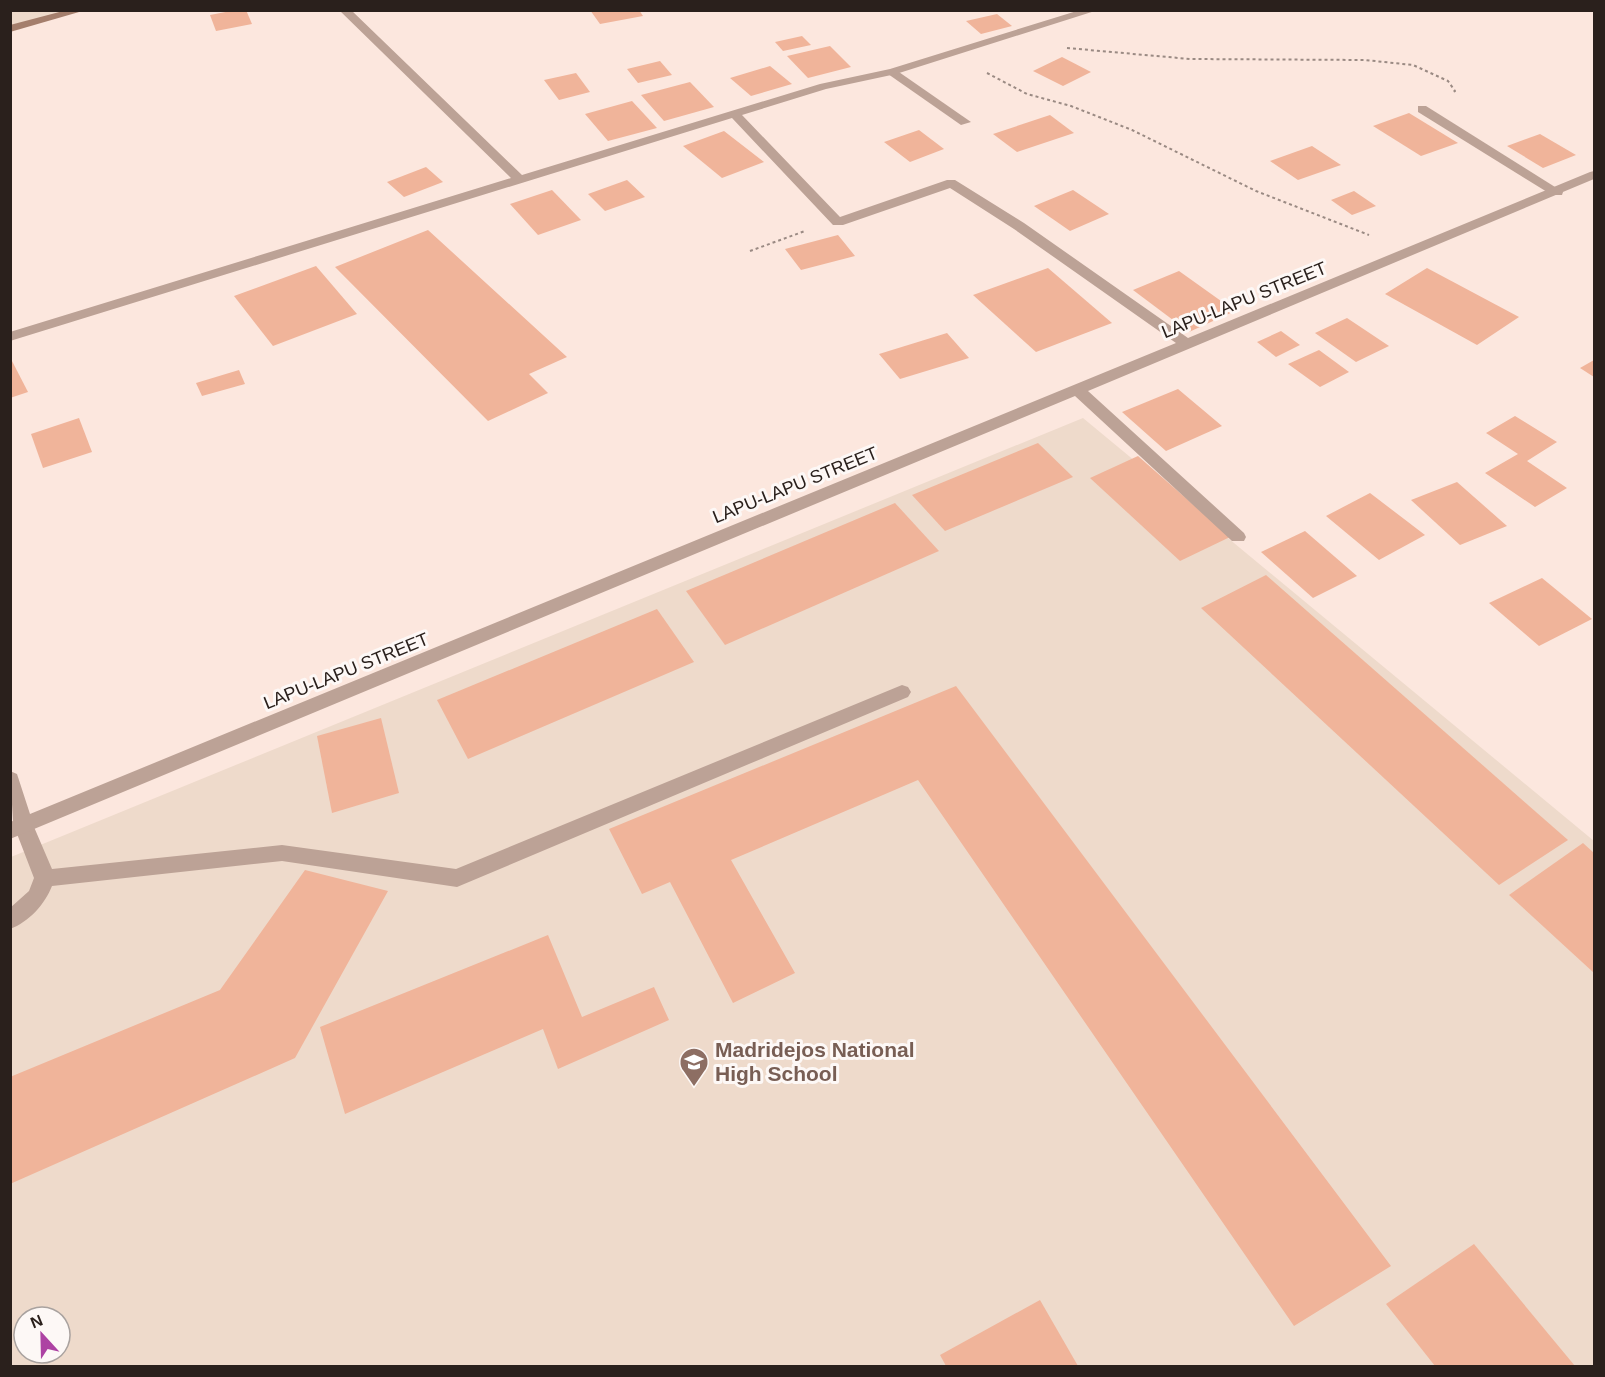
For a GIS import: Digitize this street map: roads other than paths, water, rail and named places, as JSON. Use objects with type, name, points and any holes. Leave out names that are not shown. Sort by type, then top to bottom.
[{"type":"main road","points":[[10,29],[81,10]]},
{"type":"street","points":[[344,10],[520,180]]},
{"type":"street","points":[[10,337],[824,86],[892,72],[1093,10]]},
{"type":"street","points":[[892,72],[965,122]]},
{"type":"street","points":[[1422,109],[1557,192]]},
{"type":"street","points":[[734,114],[838,222],[951,183],[1019,226],[1187,344]]},
{"type":"street","name":"LAPU-LAPU STREET","points":[[17,828],[1187,344],[1557,192],[1590,181]]},
{"type":"street","points":[[1077,390],[1238,537]]},
{"type":"street","points":[[45,878],[282,853],[457,878],[902,692]]},
{"type":"street","points":[[10,779],[17,828],[45,878],[42,890],[32,904],[10,920]]},
{"type":"place","name":"Madridejos National High School","points":[[694,1088]]}]
